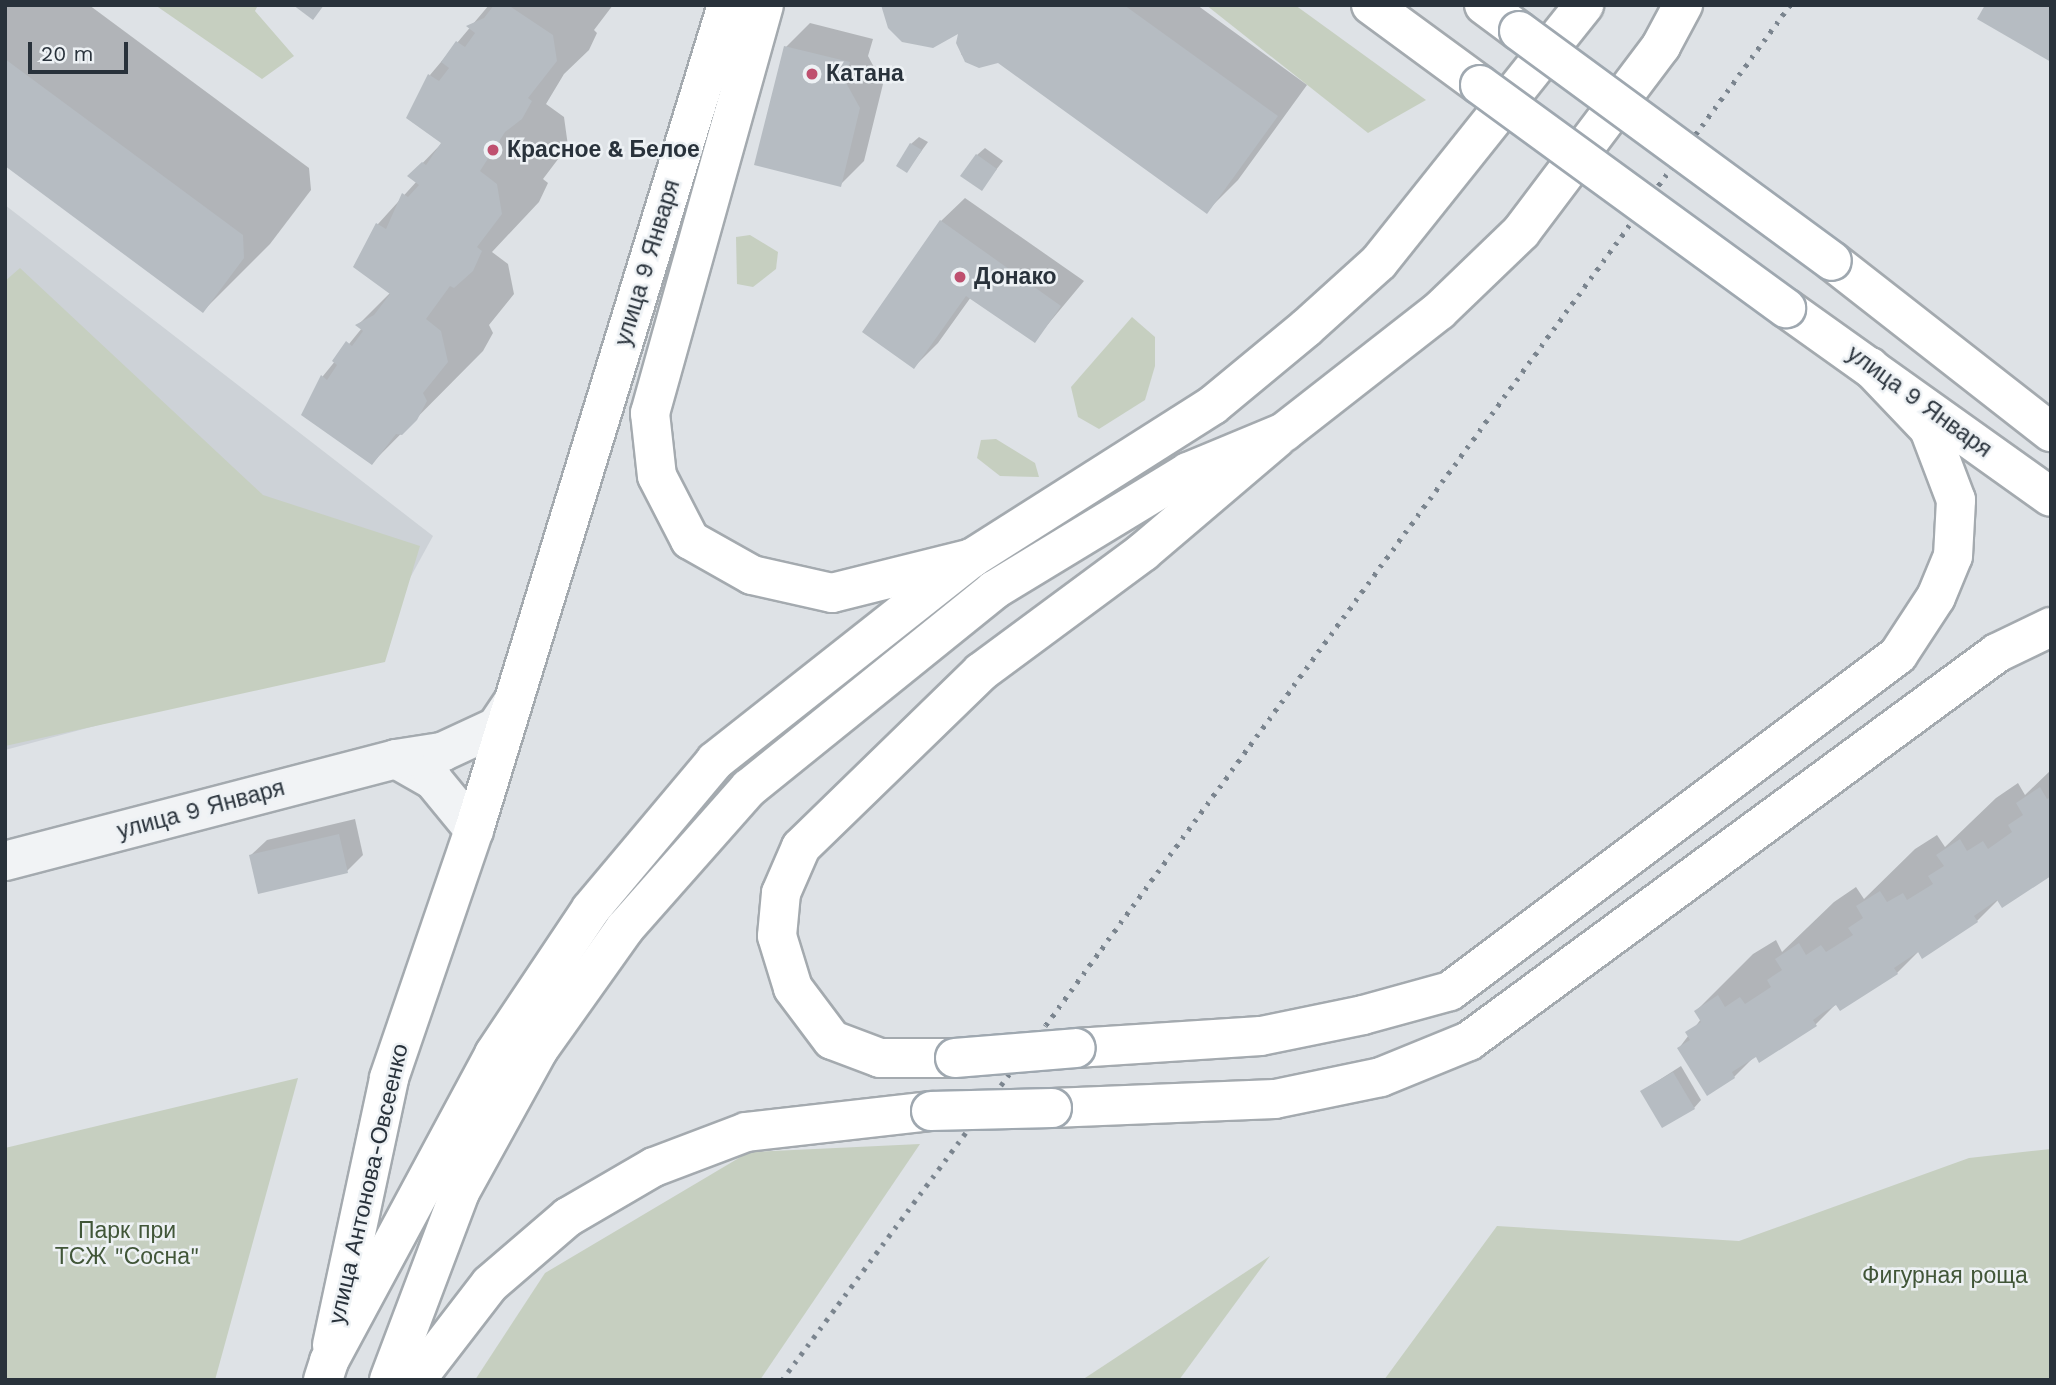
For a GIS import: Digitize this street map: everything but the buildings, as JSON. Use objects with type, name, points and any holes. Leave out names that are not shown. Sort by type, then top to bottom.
[{"type":"main road","name":"улица 9 Января","points":[[513,702],[727,5]]},
{"type":"main road","points":[[764,5],[650,413],[657,476],[690,540],[752,575],[832,593],[972,558]]},
{"type":"main road","name":"улица 9 Января","points":[[1371,5],[2051,497]]},
{"type":"main road","points":[[1484,5],[1832,261],[2051,432]]},
{"type":"main road","points":[[326,1370],[494,1054],[591,909],[715,761],[972,558],[1213,405],[1370,270],[1584,5]]},
{"type":"main road","points":[[1684,5],[1661,46],[1521,232],[1439,311],[1284,432],[1143,552],[981,673],[801,847],[781,892],[777,936],[793,988],[832,1040],[880,1058],[955,1058],[1261,1036],[1450,991],[1898,655],[1936,597],[1953,555],[1956,500],[1929,429],[1870,367]]},
{"type":"main road","points":[[1970,367],[2051,411]]},
{"type":"main road","points":[[389,1380],[460,1192],[539,1049],[625,928],[749,788],[994,590],[1188,472],[1284,432]]},
{"type":"main road","points":[[416,1380],[490,1284],[568,1217],[653,1167],[746,1132],[931,1111],[1275,1099],[1381,1077],[1469,1041],[1997,653],[2051,627]]},
{"type":"main road","name":"улица Антонова-Овсеенко","points":[[326,1370],[389,1078],[474,830],[513,702]]},
{"type":"street","name":"улица 9 Января","points":[[5,861],[396,759],[442,752],[496,727],[513,702]]},
{"type":"street","points":[[396,759],[433,780],[474,830]]},
{"type":"shaded area","points":[[5,205],[433,536],[369,653],[5,750]]},
{"type":"green space","points":[[155,5],[258,5],[255,11],[294,56],[262,79]]},
{"type":"green space","points":[[1206,5],[1295,5],[1426,100],[1368,133]]},
{"type":"green space","points":[[750,235],[778,252],[776,269],[753,287],[737,284],[736,237]]},
{"type":"green space","points":[[20,268],[263,495],[420,546],[385,662],[5,746],[5,281]]},
{"type":"green space","points":[[1132,317],[1155,337],[1155,366],[1145,400],[1099,429],[1078,417],[1071,387]]},
{"type":"green space","points":[[996,439],[1035,463],[1039,477],[1000,476],[977,458],[981,440]]},
{"type":"green space","name":"Парк при ТСЖ \"Сосна\"","points":[[298,1078],[215,1380],[5,1380],[5,1148]]},
{"type":"green space","points":[[920,1144],[760,1380],[475,1380],[545,1273],[749,1152]]},
{"type":"green space","name":"Фигурная роща","points":[[2051,1149],[2051,1380],[1384,1380],[1497,1226],[1739,1241],[1969,1158]]},
{"type":"green space","points":[[1270,1256],[1179,1380],[1082,1380]]},
{"type":"railway","points":[[782,1380],[1046,1025],[1790,5]]},
{"type":"place","name":"Катана","points":[[812,74]]},
{"type":"place","name":"Красное & Белое","points":[[493,150]]},
{"type":"place","name":"Донако","points":[[960,277]]}]
